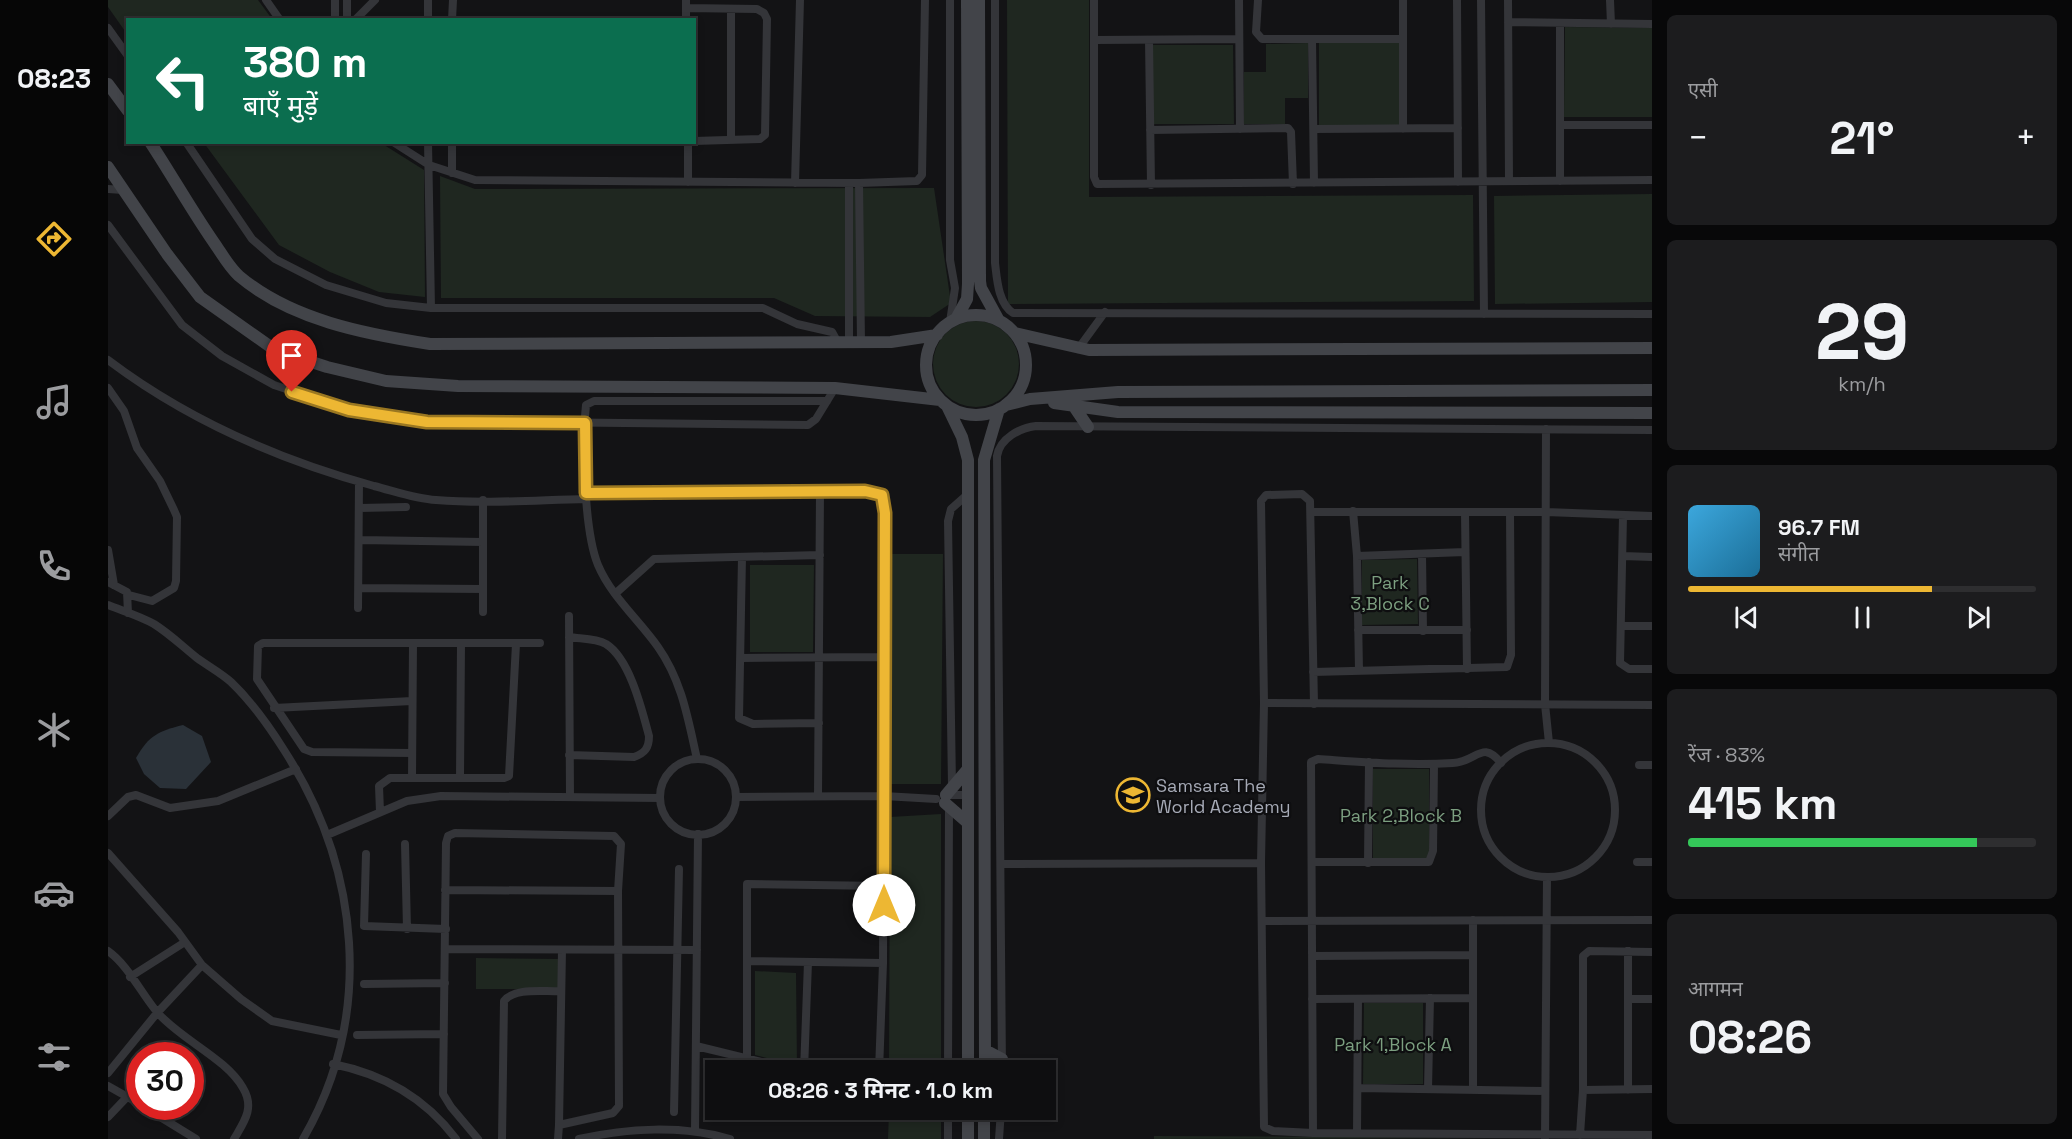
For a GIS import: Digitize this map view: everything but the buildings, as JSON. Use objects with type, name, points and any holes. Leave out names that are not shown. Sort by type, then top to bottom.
[{"type":"main road","points":[[967,0],[968,284],[966,299],[953,321],[937,335],[927,358],[928,378],[962,437],[968,460],[968,1060]]},
{"type":"main road","points":[[979,0],[980,281],[998,319]]},
{"type":"main road","points":[[108,84],[126,108]]},
{"type":"main road","points":[[151,144],[199,222],[239,276],[272,298],[316,317],[368,334],[430,344],[891,342],[937,335]]},
{"type":"main road","points":[[108,167],[200,297],[275,350],[327,367],[386,381],[458,386],[835,388],[944,403],[972,415],[1030,399],[1118,392],[1652,390]]},
{"type":"main road","points":[[953,321],[980,315],[998,319],[1016,333],[1078,349],[1652,348]]},
{"type":"main road","points":[[985,1060],[984,460],[1003,407],[1018,392],[1026,371],[1026,357],[1016,333]]},
{"type":"main road","points":[[1030,399],[1118,412],[1652,413]]},
{"type":"main road","points":[[1073,405],[1088,427]]},
{"type":"main road","points":[[968,769],[945,798],[968,823]]},
{"type":"main road","points":[[985,1050],[996,1060]]},
{"type":"main road","points":[[968,1120],[968,1139]]},
{"type":"main road","points":[[984,1120],[984,1139]]},
{"type":"street","points":[[266,0],[278,18]]},
{"type":"street","points":[[335,0],[335,18]]},
{"type":"street","points":[[347,0],[347,18]]},
{"type":"street","points":[[357,18],[375,0]]},
{"type":"street","points":[[428,0],[428,18]]},
{"type":"street","points":[[453,0],[453,18]]},
{"type":"street","points":[[795,183],[800,0]]},
{"type":"street","points":[[396,144],[429,165],[475,180],[795,183],[916,181],[922,177],[925,0]]},
{"type":"street","points":[[950,0],[950,260],[955,288],[953,321]]},
{"type":"street","points":[[995,0],[995,263],[998,286],[1006,306],[1013,313],[1652,314]]},
{"type":"street","points":[[1094,0],[1095,181],[1100,184],[1652,180]]},
{"type":"street","points":[[1239,0],[1240,129]]},
{"type":"street","points":[[1258,0],[1256,32],[1259,38],[1403,39]]},
{"type":"street","points":[[1403,0],[1403,129]]},
{"type":"street","points":[[1457,0],[1458,182]]},
{"type":"street","points":[[1481,0],[1484,314]]},
{"type":"street","points":[[1508,0],[1509,181]]},
{"type":"street","points":[[1610,0],[1611,24]]},
{"type":"street","points":[[686,4],[731,9],[757,9],[764,13],[767,19],[765,135],[760,139],[696,141]]},
{"type":"street","points":[[731,9],[731,140]]},
{"type":"street","points":[[1508,22],[1652,24]]},
{"type":"street","points":[[1560,23],[1560,181]]},
{"type":"street","points":[[108,28],[126,53]]},
{"type":"street","points":[[1095,40],[1239,39]]},
{"type":"street","points":[[1312,39],[1314,183]]},
{"type":"street","points":[[1149,40],[1151,185]]},
{"type":"street","points":[[1560,125],[1652,125]]},
{"type":"street","points":[[1150,130],[1285,127],[1290,130],[1293,184]]},
{"type":"street","points":[[1314,129],[1458,128]]},
{"type":"street","points":[[187,144],[252,239],[274,259],[326,285],[386,303],[431,308],[763,308],[797,324],[832,332],[849,342]]},
{"type":"street","points":[[428,144],[431,308]]},
{"type":"street","points":[[452,144],[452,173]]},
{"type":"street","points":[[687,144],[688,182]]},
{"type":"street","points":[[849,183],[849,342]]},
{"type":"street","points":[[849,342],[860,183]]},
{"type":"street","points":[[108,189],[123,190]]},
{"type":"street","points":[[108,225],[182,325],[222,356],[274,385],[349,410],[427,422],[808,425],[816,419],[835,388]]},
{"type":"street","points":[[1078,349],[1106,312]]},
{"type":"street","points":[[108,360],[135,381],[241,439],[318,470],[434,500],[820,491],[873,491],[882,495],[884,499],[885,657],[884,886],[879,1060]]},
{"type":"street","points":[[108,388],[124,411],[137,448],[160,481],[177,517],[174,588],[152,601],[129,595],[111,584],[108,550]]},
{"type":"street","points":[[697,759],[681,688],[660,649],[616,593],[597,563],[589,532],[586,496],[586,405],[594,401],[827,401]]},
{"type":"street","points":[[1002,1060],[998,456],[1005,440],[1032,426],[1652,430]]},
{"type":"street","points":[[1546,429],[1545,704],[1549,743]]},
{"type":"street","points":[[358,608],[359,482]]},
{"type":"street","points":[[818,796],[820,491]]},
{"type":"street","points":[[948,1060],[945,798],[948,521],[951,509],[968,494]]},
{"type":"street","points":[[1314,704],[1310,501],[1302,494],[1266,495],[1261,501],[1264,703],[1261,863],[1264,1127],[1273,1131],[1313,1133],[1545,1137],[1652,1135]]},
{"type":"street","points":[[483,500],[483,612]]},
{"type":"street","points":[[984,504],[998,515]]},
{"type":"street","points":[[360,508],[406,507]]},
{"type":"street","points":[[1353,511],[1357,556],[1359,672]]},
{"type":"street","points":[[1311,512],[1546,512],[1652,516]]},
{"type":"street","points":[[1465,513],[1467,669]]},
{"type":"street","points":[[1313,672],[1504,669],[1509,665],[1510,513]]},
{"type":"street","points":[[1623,516],[1620,663],[1629,669],[1652,669]]},
{"type":"street","points":[[360,540],[483,542]]},
{"type":"street","points":[[1357,556],[1465,552]]},
{"type":"street","points":[[1422,554],[1423,631]]},
{"type":"street","points":[[616,593],[651,559],[820,555]]},
{"type":"street","points":[[1623,556],[1652,557]]},
{"type":"street","points":[[742,557],[742,658],[738,713],[743,721],[753,724],[819,723]]},
{"type":"street","points":[[359,588],[483,589]]},
{"type":"street","points":[[128,613],[129,595]]},
{"type":"street","points":[[108,605],[154,624],[230,681],[270,728],[296,769],[327,835],[338,866],[349,921],[351,975],[341,1035],[325,1092],[303,1139]]},
{"type":"street","points":[[569,616],[570,797]]},
{"type":"street","points":[[1621,626],[1652,626]]},
{"type":"street","points":[[1358,630],[1467,630]]},
{"type":"street","points":[[569,637],[597,641],[612,651],[635,686],[649,736],[649,745],[644,753],[634,757],[569,755]]},
{"type":"street","points":[[412,753],[312,752],[298,743],[257,679],[258,646],[263,643],[540,643]]},
{"type":"street","points":[[412,778],[413,644]]},
{"type":"street","points":[[460,777],[461,644]]},
{"type":"street","points":[[380,812],[379,786],[390,778],[509,776],[512,769],[516,644]]},
{"type":"street","points":[[742,658],[885,657]]},
{"type":"street","points":[[274,708],[412,701]]},
{"type":"street","points":[[1264,703],[1652,705]]},
{"type":"street","points":[[1549,743],[1570,746],[1588,756],[1603,771],[1612,790],[1615,811],[1612,832],[1602,850],[1587,865],[1568,874],[1547,878],[1528,874],[1510,866],[1496,853],[1486,836],[1481,816],[1482,797],[1489,778],[1501,762],[1523,748],[1549,743]]},
{"type":"street","points":[[1313,1133],[1311,762],[1318,759],[1434,764],[1462,762],[1487,750],[1493,752],[1501,762]]},
{"type":"street","points":[[697,759],[720,765],[731,779],[736,796],[729,819],[720,827],[698,834],[676,828],[668,820],[660,798],[666,776],[675,767],[697,759]]},
{"type":"street","points":[[1368,863],[1369,762]]},
{"type":"street","points":[[1312,862],[1425,864],[1431,860],[1434,764]]},
{"type":"street","points":[[1640,765],[1652,765]]},
{"type":"street","points":[[108,816],[128,797],[136,795],[170,808],[218,801],[296,769]]},
{"type":"street","points":[[327,835],[407,801],[441,796],[660,798]]},
{"type":"street","points":[[736,796],[884,796],[968,799]]},
{"type":"street","points":[[478,1139],[443,1094],[446,843],[448,836],[455,833],[614,836],[621,844],[618,891],[618,1106],[613,1113],[559,1125]]},
{"type":"street","points":[[695,1130],[698,834]]},
{"type":"street","points":[[405,844],[407,929]]},
{"type":"street","points":[[108,853],[202,965],[241,999],[272,1021],[341,1035]]},
{"type":"street","points":[[366,855],[364,926],[446,929]]},
{"type":"street","points":[[1637,862],[1652,862]]},
{"type":"street","points":[[1002,864],[1261,863]]},
{"type":"street","points":[[674,1112],[680,950],[679,869]]},
{"type":"street","points":[[1545,1137],[1547,878]]},
{"type":"street","points":[[747,1057],[747,884],[884,886]]},
{"type":"street","points":[[445,890],[618,891]]},
{"type":"street","points":[[1473,920],[1473,1090]]},
{"type":"street","points":[[1263,921],[1652,920]]},
{"type":"street","points":[[130,977],[185,942]]},
{"type":"street","points":[[446,949],[697,950]]},
{"type":"street","points":[[558,1139],[562,950]]},
{"type":"street","points":[[108,951],[157,1013],[184,1038],[222,1066],[243,1087],[249,1105],[247,1119],[234,1139]]},
{"type":"street","points":[[1580,1135],[1583,1090],[1583,956],[1589,951],[1652,952]]},
{"type":"street","points":[[1628,951],[1628,1090]]},
{"type":"street","points":[[1312,956],[1473,955]]},
{"type":"street","points":[[747,961],[883,963]]},
{"type":"street","points":[[802,1060],[808,962]]},
{"type":"street","points":[[108,1073],[157,1013],[202,965]]},
{"type":"street","points":[[364,984],[445,983]]},
{"type":"street","points":[[502,1139],[504,1001],[508,995],[516,993],[560,991]]},
{"type":"street","points":[[1428,1089],[1430,998]]},
{"type":"street","points":[[1312,999],[1473,998]]},
{"type":"street","points":[[1357,1133],[1358,999]]},
{"type":"street","points":[[1628,999],[1652,999]]},
{"type":"street","points":[[357,1035],[444,1034]]},
{"type":"street","points":[[696,1047],[759,1060]]},
{"type":"street","points":[[333,1064],[371,1075],[402,1090],[437,1116],[456,1139]]},
{"type":"street","points":[[108,1086],[126,1096]]},
{"type":"street","points":[[1358,1088],[1545,1091]]},
{"type":"street","points":[[1583,1090],[1652,1089]]},
{"type":"street","points":[[108,1117],[126,1098]]},
{"type":"street","points":[[165,1120],[196,1139]]},
{"type":"street","points":[[948,1120],[948,1139]]},
{"type":"street","points":[[999,1139],[1000,1120]]},
{"type":"street","points":[[579,1139],[620,1133],[695,1130],[730,1139]]},
{"type":"green space","points":[[108,0],[258,0],[271,18],[126,18],[126,33],[108,7]]},
{"type":"green space","points":[[1007,0],[1089,0],[1089,197],[1473,195],[1474,301],[1008,304]]},
{"type":"green space","points":[[1565,27],[1652,28],[1652,117],[1564,117]]},
{"type":"green space","points":[[1308,43],[1308,98],[1285,98],[1285,124],[1244,124],[1244,72],[1266,72],[1266,44]]},
{"type":"green space","points":[[1319,43],[1400,43],[1400,125],[1319,125]]},
{"type":"green space","points":[[1153,45],[1233,45],[1234,124],[1153,124]]},
{"type":"green space","points":[[205,144],[383,144],[424,170],[425,297],[379,292],[330,272],[279,245]]},
{"type":"green space","points":[[440,176],[475,189],[934,188],[951,303],[930,317],[815,316],[774,298],[441,298]]},
{"type":"green space","points":[[1652,194],[1652,302],[1495,304],[1494,196]]},
{"type":"green space","points":[[968,321],[984,321],[1007,333],[1016,347],[1019,364],[1016,381],[1007,395],[984,407],[968,407],[952,400],[940,388],[933,372],[933,356],[940,340],[952,328]]},
{"type":"green space","points":[[892,554],[943,554],[941,784],[890,784]]},
{"type":"green space","name":"Park 3,Block C","points":[[1417,559],[1418,624],[1362,625],[1362,560]]},
{"type":"green space","points":[[750,565],[814,565],[813,652],[750,652]]},
{"type":"green space","name":"Park 2,Block B","points":[[1373,769],[1429,769],[1429,860],[1373,860]]},
{"type":"green space","points":[[941,814],[941,1060],[889,1060],[890,817]]},
{"type":"green space","points":[[476,958],[559,959],[559,989],[476,989]]},
{"type":"green space","points":[[755,971],[796,973],[797,1060],[774,1060],[755,1055]]},
{"type":"green space","name":"Park 1,Block A","points":[[1364,1003],[1423,1003],[1423,1084],[1363,1084]]},
{"type":"green space","points":[[889,1120],[941,1120],[941,1139],[888,1139]]},
{"type":"green space","points":[[1154,1136],[1537,1138],[1154,1139]]},
{"type":"shaded area","points":[[183,725],[202,736],[211,762],[186,789],[160,788],[144,774],[136,758],[145,744],[155,735]]},
{"type":"place","name":"Samsara The World Academy","points":[[1133,795]]},
{"type":"route","points":[[292,392],[349,410],[427,422],[585,423],[586,493],[873,491],[882,495],[885,513],[884,905]]}]
